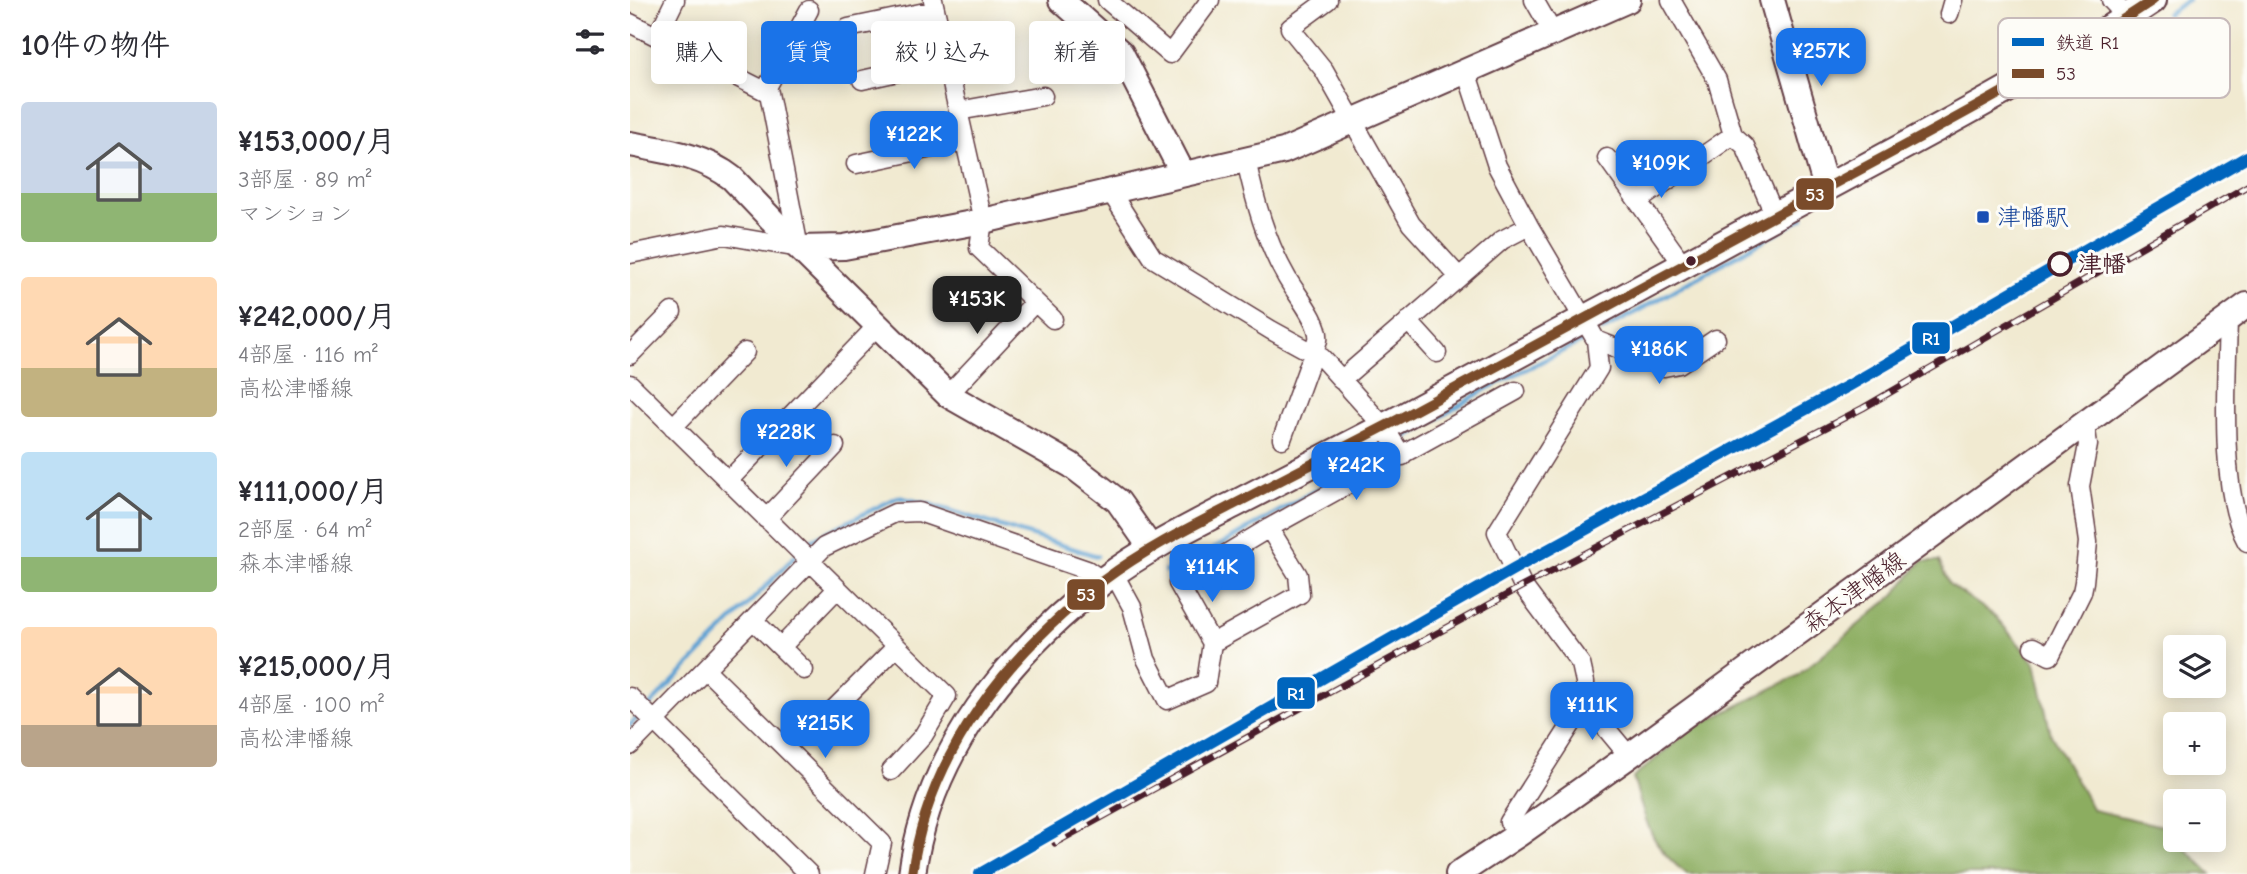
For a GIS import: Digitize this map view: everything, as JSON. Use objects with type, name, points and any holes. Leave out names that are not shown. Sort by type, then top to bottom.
[{"type":"main road","points":[[2119,9],[2152,0]]},
{"type":"main road","points":[[913,870],[923,822],[943,769],[971,716],[1044,632],[1108,577],[1151,548],[1395,443],[1590,330],[1684,266],[1998,96]]},
{"type":"street","points":[[665,21],[676,0]]},
{"type":"street","points":[[1061,0],[1085,21]]},
{"type":"street","points":[[1087,21],[1105,0],[1170,54],[1210,0]]},
{"type":"street","points":[[1328,0],[1290,29],[1324,70],[1411,224],[1459,277]]},
{"type":"street","points":[[1534,0],[1553,33]]},
{"type":"street","points":[[630,254],[724,235],[799,248],[844,247],[983,221],[1284,151],[1628,0]]},
{"type":"street","points":[[1671,0],[1717,80],[1733,135],[1745,146],[1774,216]]},
{"type":"street","points":[[1772,0],[1826,188]]},
{"type":"street","points":[[857,26],[934,5]]},
{"type":"street","points":[[765,91],[809,10]]},
{"type":"street","points":[[630,23],[651,34]]},
{"type":"street","points":[[1125,61],[1183,174]]},
{"type":"street","points":[[1466,71],[1497,166],[1528,226],[1590,330],[1599,368],[1497,532],[1524,586],[1581,663],[1585,682],[1585,704],[1509,822],[1518,834]]},
{"type":"street","points":[[862,80],[871,78]]},
{"type":"street","points":[[747,82],[769,93],[799,248]]},
{"type":"street","points":[[952,84],[983,221],[979,247],[1053,319]]},
{"type":"street","points":[[958,111],[1044,96]]},
{"type":"street","points":[[1638,201],[1733,135]]},
{"type":"street","points":[[856,164],[965,141]]},
{"type":"street","points":[[630,144],[688,155],[719,168],[732,178],[948,395],[1071,464],[1118,501],[1151,548]]},
{"type":"street","points":[[1607,158],[1684,266]]},
{"type":"street","points":[[1246,160],[1254,198],[1269,243],[1319,329],[1318,340],[1282,439]]},
{"type":"street","points":[[1111,191],[1153,258],[1322,358],[1395,443]]},
{"type":"street","points":[[1340,380],[1502,240],[1528,226]]},
{"type":"street","points":[[948,395],[1035,302]]},
{"type":"street","points":[[630,355],[672,312]]},
{"type":"street","points":[[2238,312],[2226,407],[2232,500],[2241,532],[2247,542]]},
{"type":"street","name":"森本津幡線","points":[[1458,874],[1629,756],[2238,312]]},
{"type":"street","points":[[1408,321],[1437,353]]},
{"type":"street","points":[[728,481],[877,326]]},
{"type":"street","points":[[1590,330],[1664,368],[1679,364],[1716,339]]},
{"type":"street","points":[[673,427],[745,352]]},
{"type":"street","points":[[630,384],[947,696],[923,736],[891,771]]},
{"type":"street","points":[[630,746],[643,709],[705,669],[753,620],[802,555],[895,513],[919,512],[1108,577],[1132,607],[1146,659],[1167,700],[1206,682],[1212,643],[1178,583],[1269,528],[1395,443],[1516,391]]},
{"type":"street","points":[[2033,647],[2050,656],[2082,592],[2088,542],[2080,486],[2088,445],[2085,424]]},
{"type":"street","points":[[766,519],[835,446]]},
{"type":"street","points":[[1212,643],[1300,594],[1298,575],[1269,528]]},
{"type":"street","points":[[781,647],[837,589]]},
{"type":"street","points":[[753,620],[804,670]]},
{"type":"street","points":[[834,709],[896,647]]},
{"type":"street","points":[[705,669],[882,843],[876,874]]},
{"type":"street","points":[[1585,704],[1629,756]]},
{"type":"street","points":[[643,709],[809,874]]},
{"type":"green space","points":[[1922,561],[1939,561],[1949,584],[1995,616],[2035,663],[2051,735],[2093,810],[2162,826],[2163,852],[2189,852],[2211,874],[1687,874],[1674,863],[1651,832],[1633,778],[1691,729],[1797,676],[1894,595]]},
{"type":"waterway","points":[[2167,14],[2188,0]]},
{"type":"waterway","points":[[1602,331],[1803,218]]},
{"type":"waterway","points":[[1397,443],[1486,389],[1585,340]]},
{"type":"waterway","points":[[1165,571],[1172,573],[1390,447]]},
{"type":"waterway","points":[[802,549],[811,540],[898,497],[929,504],[1097,556]]},
{"type":"waterway","points":[[648,707],[796,555]]},
{"type":"waterway","points":[[630,725],[642,713]]},
{"type":"railway","points":[[980,874],[1515,568],[1850,385],[2247,157]]},
{"type":"railway","points":[[1055,843],[1523,586],[1863,408],[2247,186]]},
{"type":"rail line","name":"R1","points":[[980,874],[1515,568],[1850,385],[2247,157]]},
{"type":"transit line","name":"53","points":[[2126,18],[2153,0]]},
{"type":"transit line","name":"53","points":[[912,874],[921,829],[936,787],[955,746],[979,708],[1006,672],[1037,639],[1069,608],[1119,569],[1183,531],[1399,419],[1998,94]]},
{"type":"place","name":"津幡駅","points":[[1983,217]]},
{"type":"place","name":"津幡","points":[[2060,264]]}]
